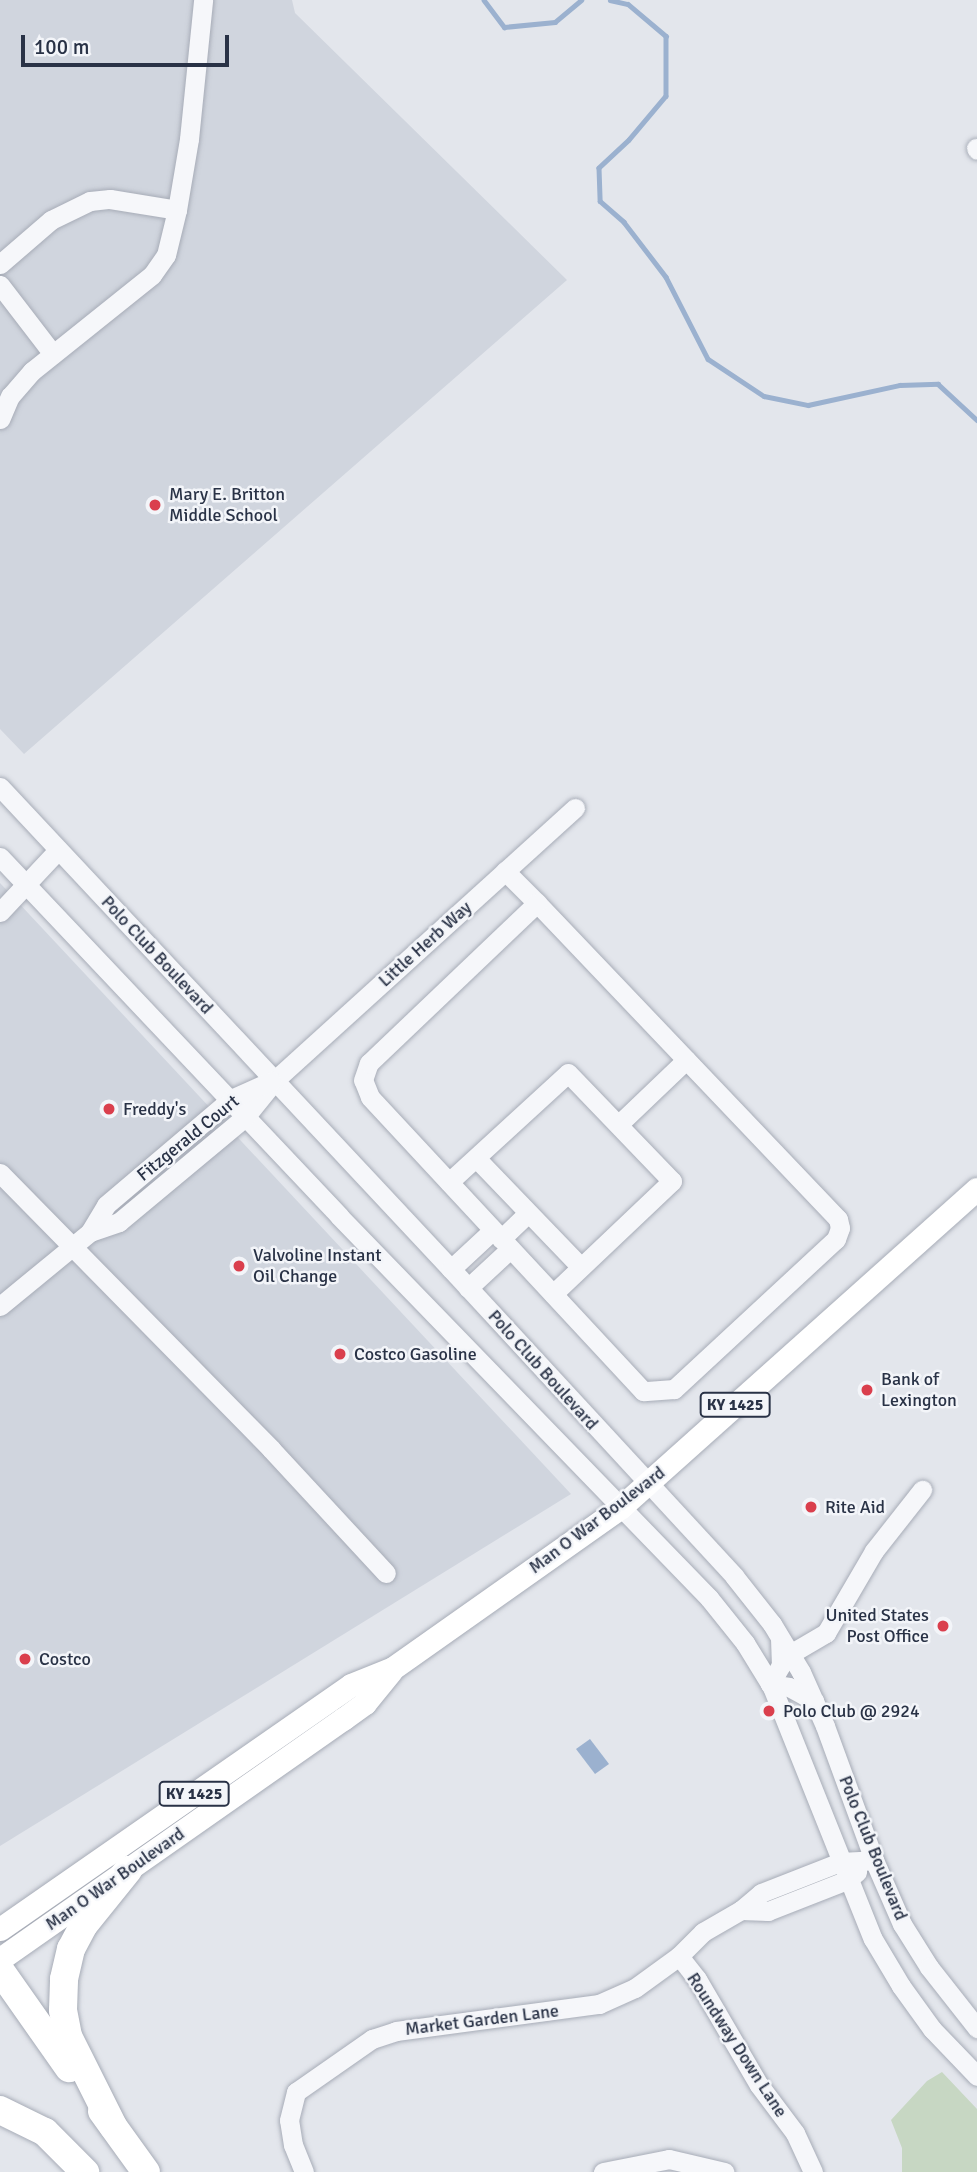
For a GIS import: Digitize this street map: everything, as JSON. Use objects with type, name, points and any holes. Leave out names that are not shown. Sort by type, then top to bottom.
[{"type":"highway","points":[[113,2126],[68,2036],[63,2010],[64,1979],[71,1949],[83,1926],[128,1870]]},
{"type":"highway","points":[[0,1970],[146,2172]]},
{"type":"highway","points":[[0,2110],[45,2132],[85,2172]]},
{"type":"main road","name":"Man O War Boulevard","points":[[0,1928],[351,1685],[393,1668],[621,1507],[977,1189]]},
{"type":"main road","name":"Man O War Boulevard","points":[[0,1959],[344,1720],[365,1703],[393,1668]]},
{"type":"street","points":[[0,419],[10,396],[32,371],[152,275],[166,256],[189,139],[204,0]]},
{"type":"street","points":[[0,264],[51,220],[90,201],[110,199],[177,210]]},
{"type":"street","points":[[0,285],[53,354]]},
{"type":"street","name":"Polo Club Boulevard","points":[[0,787],[734,1576],[779,1635],[814,1701],[873,1860],[902,1924],[929,1967],[977,2028]]},
{"type":"street","name":"Little Herb Way","points":[[275,1080],[575,808]]},
{"type":"street","points":[[0,912],[58,850]]},
{"type":"street","name":"Polo Club Boulevard","points":[[0,856],[709,1598],[745,1643],[770,1684],[873,1939],[901,1986],[932,2029],[977,2076]]},
{"type":"street","points":[[505,871],[537,903],[838,1219],[840,1228],[836,1239],[674,1389],[661,1392],[643,1391],[370,1097],[363,1080],[369,1063],[537,903]]},
{"type":"street","points":[[619,1124],[686,1060]]},
{"type":"street","points":[[449,1182],[568,1073],[672,1181],[553,1294]]},
{"type":"street","name":"Fitzgerald Court","points":[[0,1306],[90,1232],[106,1205],[231,1099],[275,1080]]},
{"type":"street","name":"Fitzgerald Court","points":[[90,1232],[119,1222],[246,1116],[275,1080]]},
{"type":"street","points":[[475,1158],[581,1267]]},
{"type":"street","points":[[0,1173],[71,1249],[271,1449],[386,1573]]},
{"type":"street","points":[[468,1288],[502,1239],[528,1213]]},
{"type":"street","points":[[451,1269],[502,1239]]},
{"type":"street","points":[[790,1654],[826,1633],[874,1551],[922,1490]]},
{"type":"street","points":[[779,1635],[781,1665],[770,1684],[789,1687],[814,1701]]},
{"type":"street","name":"Market Garden Lane","points":[[304,2172],[293,2146],[289,2120],[296,2092],[372,2039],[408,2029],[599,2004],[635,1988],[679,1956],[703,1932],[741,1910],[761,1893],[844,1871],[873,1860]]},
{"type":"street","name":"Roundway Down Lane","points":[[679,1956],[697,1979],[759,2085],[795,2133],[813,2172]]},
{"type":"street","points":[[603,2172],[669,2159],[724,2172]]},
{"type":"shaded area","name":"Mary E. Britton Middle School","points":[[0,0],[292,0],[295,13],[567,280],[24,754],[0,729]]},
{"type":"shaded area","points":[[0,883],[571,1494],[0,1846]]},
{"type":"green space","points":[[942,2072],[977,2109],[977,2172],[902,2172],[902,2148],[891,2120],[927,2081]]},
{"type":"water","points":[[590,1739],[609,1764],[595,1774],[576,1749]]},
{"type":"waterway","points":[[484,0],[504,27],[555,22],[581,0]]},
{"type":"waterway","points":[[610,0],[628,4],[666,36],[666,96],[629,140],[599,168],[600,201],[624,222],[666,277],[708,359],[764,396],[808,405],[900,385],[938,384],[977,420]]},
{"type":"place","name":"Mary E. Britton Middle School","points":[[155,505]]},
{"type":"place","name":"Freddy's","points":[[109,1109]]},
{"type":"place","name":"Valvoline Instant Oil Change","points":[[239,1266]]},
{"type":"place","name":"Costco Gasoline","points":[[340,1354]]},
{"type":"place","name":"Bank of Lexington","points":[[867,1390]]},
{"type":"place","name":"Rite Aid","points":[[811,1507]]},
{"type":"place","name":"United States Post Office","points":[[943,1626]]},
{"type":"place","name":"Costco","points":[[25,1659]]},
{"type":"place","name":"Polo Club @ 2924","points":[[769,1711]]}]
